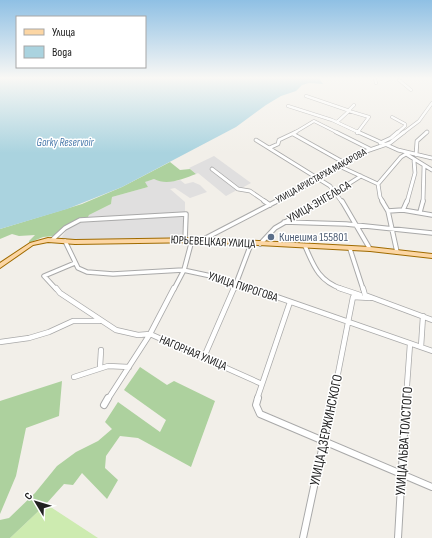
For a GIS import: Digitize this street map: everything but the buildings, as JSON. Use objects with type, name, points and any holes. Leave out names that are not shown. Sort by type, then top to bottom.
[{"type":"main road","name":"ЮРЬЕВЕЦКАЯ УЛИЦА","points":[[0,266],[32,244],[43,240],[202,240],[251,244],[370,249],[432,256]]},
{"type":"street","points":[[327,103],[370,118],[357,133]]},
{"type":"street","name":"УЛИЦА АРИСТАРХА МАКАРОВА","points":[[202,240],[319,179],[355,155],[385,145],[416,124],[432,103]]},
{"type":"street","points":[[337,122],[350,111],[349,110],[354,105]]},
{"type":"street","points":[[288,106],[337,122],[380,144],[406,154],[432,158]]},
{"type":"street","points":[[428,109],[432,110]]},
{"type":"street","points":[[380,144],[391,138],[405,126],[403,123],[392,117]]},
{"type":"street","points":[[269,148],[278,144],[280,140],[294,134],[307,124],[315,121],[370,149]]},
{"type":"street","points":[[416,155],[417,140],[426,132]]},
{"type":"street","points":[[294,134],[343,162]]},
{"type":"street","points":[[256,140],[330,186],[336,193],[370,249]]},
{"type":"street","points":[[406,154],[414,161],[432,170]]},
{"type":"street","points":[[397,252],[388,211],[380,197],[378,184],[401,157],[406,154]]},
{"type":"street","points":[[403,210],[405,208],[415,173],[414,161]]},
{"type":"street","points":[[339,166],[378,184]]},
{"type":"street","points":[[420,212],[424,198],[424,166]]},
{"type":"street","points":[[212,169],[238,189],[250,190],[270,205]]},
{"type":"street","name":"УЛИЦА ЭНГЕЛЬСА","points":[[260,244],[275,228],[336,193],[361,176]]},
{"type":"street","points":[[388,211],[403,210],[432,215]]},
{"type":"street","points":[[52,240],[65,228],[80,220],[186,214],[185,240]]},
{"type":"street","points":[[284,222],[391,228],[432,233]]},
{"type":"street","points":[[104,405],[150,334],[184,270],[192,240]]},
{"type":"street","points":[[65,241],[75,263]]},
{"type":"street","points":[[204,357],[236,284],[251,244]]},
{"type":"street","points":[[305,246],[317,273],[323,281],[335,288],[364,296],[432,320]]},
{"type":"street","points":[[350,249],[363,291],[370,298]]},
{"type":"street","name":"УЛИЦА ПИРОГОВА","points":[[75,263],[81,271],[108,274],[170,269],[184,270],[236,284],[432,351]]},
{"type":"street","name":"НАГОРНАЯ УЛИЦА","points":[[75,263],[44,276],[54,289],[100,321],[116,330],[138,335],[150,334],[262,384]]},
{"type":"street","name":"УЛИЦА ДЗЕРЖИНСКОГО","points":[[303,538],[325,442],[353,297],[364,296]]},
{"type":"street","points":[[290,302],[257,400],[257,410],[265,416],[432,487]]},
{"type":"street","points":[[421,347],[423,316]]},
{"type":"street","points":[[0,342],[36,336],[73,321],[100,321]]},
{"type":"street","name":"УЛИЦА ЛЬВА ТОЛСТОГО","points":[[398,538],[410,344]]},
{"type":"street","points":[[100,367],[101,350]]},
{"type":"street","points":[[74,377],[100,367],[123,365],[129,367]]},
{"type":"shaded area","points":[[214,156],[251,183],[240,189],[212,167],[210,168],[237,190],[226,196],[198,173],[196,174],[189,168]]},
{"type":"shaded area","points":[[154,179],[180,180],[185,184],[193,182],[200,185],[207,192],[190,198],[175,188],[170,189],[185,202],[185,214],[88,217],[89,215],[111,204],[112,197],[148,187],[144,182]]},
{"type":"shaded area","points":[[184,215],[182,238],[60,240],[68,228],[79,220]]},
{"type":"green space","points":[[170,162],[180,170],[190,169],[196,174],[170,182],[154,179],[145,182],[148,187],[112,197],[111,204],[89,215],[88,217],[78,219],[62,229],[55,236],[43,237],[29,243],[35,235],[19,236],[12,234],[0,239],[0,229],[82,204],[122,187]]},
{"type":"green space","points":[[140,367],[167,385],[174,381],[215,401],[191,467],[138,438],[120,436],[106,456],[105,468],[118,480],[107,499],[82,473],[73,485],[64,484],[46,504],[10,538],[0,538],[0,520],[9,518],[35,493],[57,466],[76,452],[98,441],[112,429],[105,422],[118,402],[160,432],[166,420],[124,390]]},
{"type":"green space","points":[[62,381],[59,416],[26,428],[16,476],[0,514],[0,401]]},
{"type":"green space","points":[[46,504],[98,538],[10,538]]},
{"type":"water","name":"Gorky Reservoir","points":[[0,103],[269,103],[236,127],[122,187],[67,209],[0,229]]},
{"type":"place","name":"Кинешма 155801","points":[[271,237]]}]
